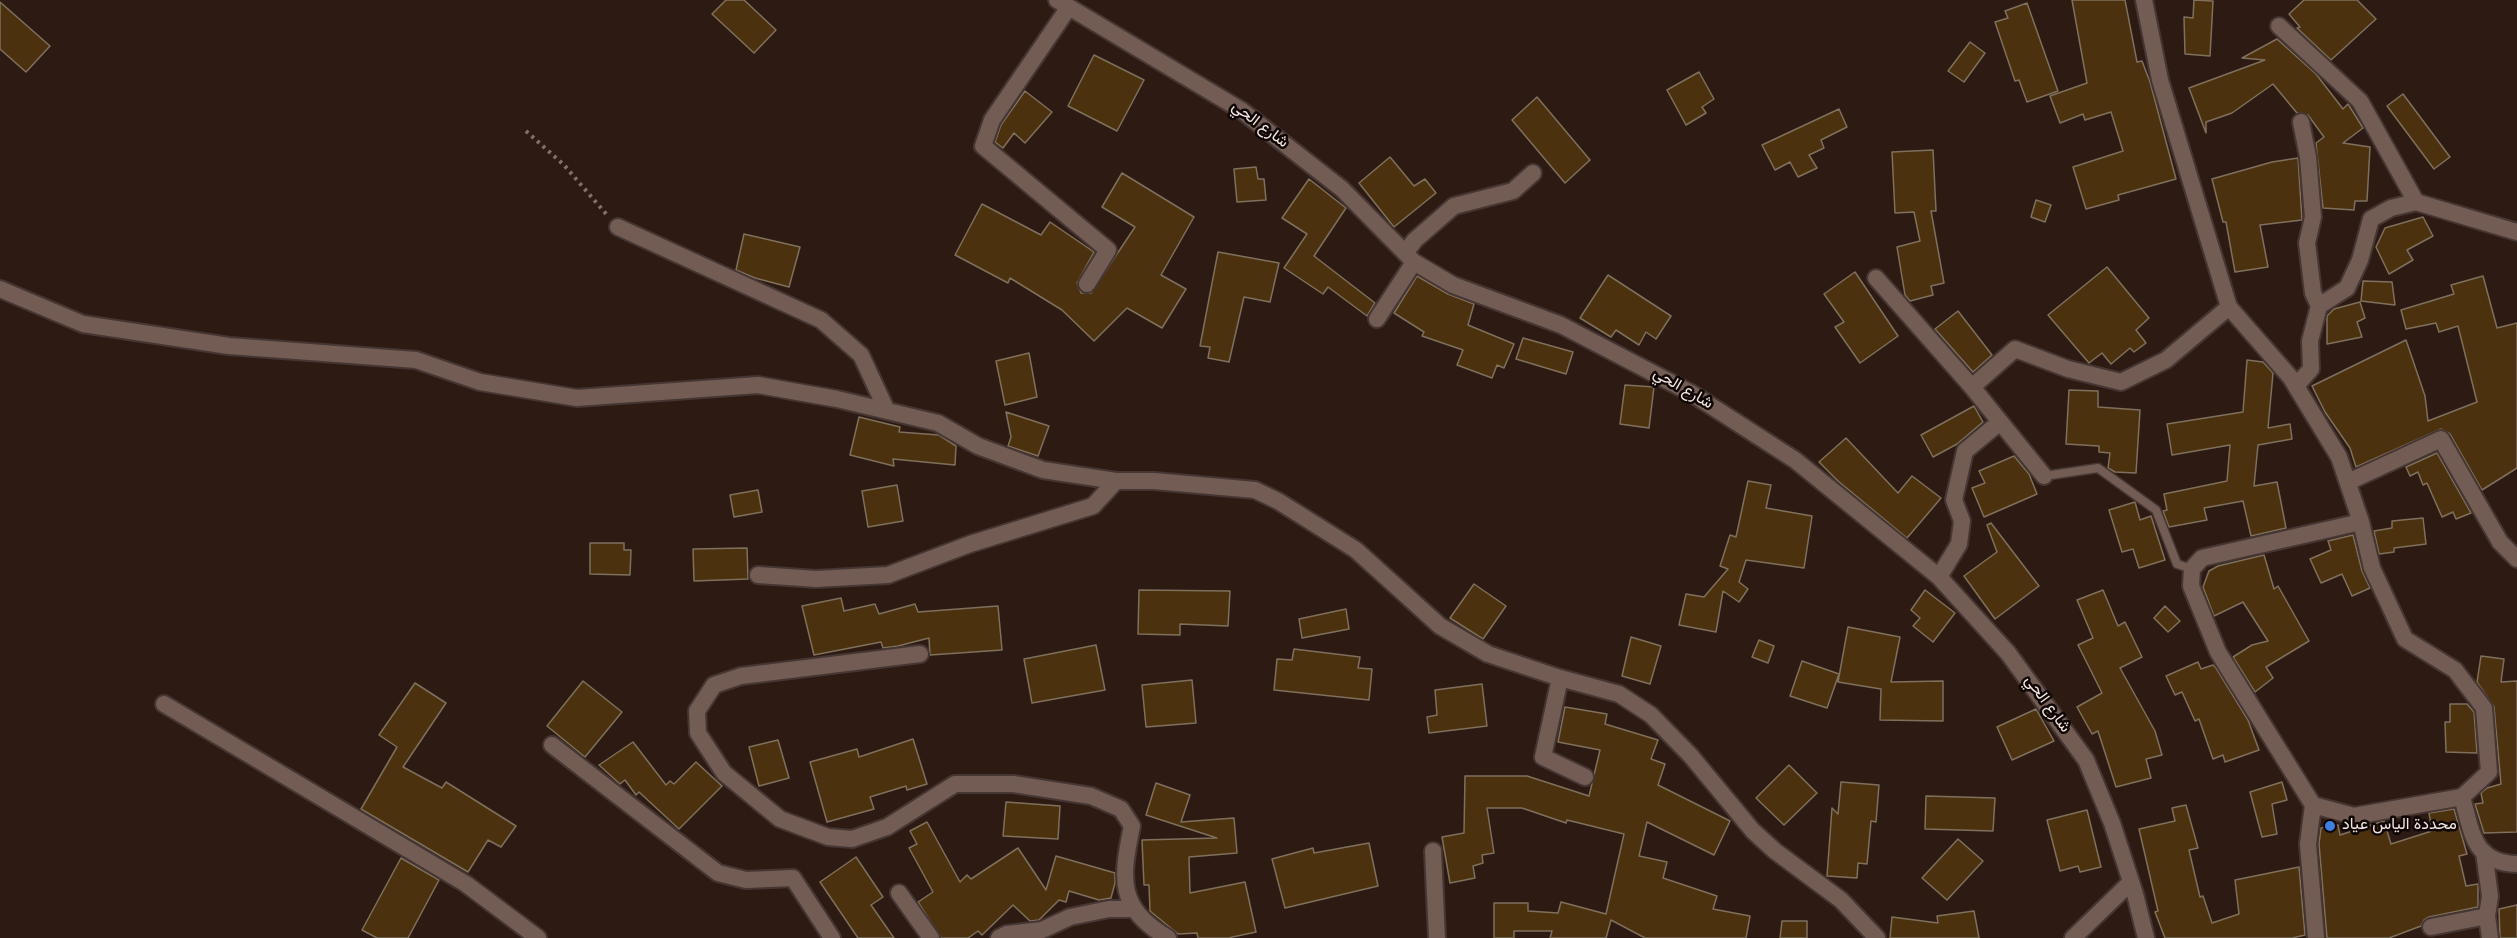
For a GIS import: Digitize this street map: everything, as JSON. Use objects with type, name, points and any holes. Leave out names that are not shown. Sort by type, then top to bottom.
[{"type":"street","points":[[2144,0],[2160,81],[2229,307],[2296,386],[2339,457],[2361,522],[2372,568],[2405,639],[2455,670],[2484,708],[2489,772],[2462,797],[2354,816],[2313,805]]},
{"type":"street","points":[[1063,4],[992,120],[983,146],[1108,250],[1087,284]]},
{"type":"street","name":"شارع الحي","points":[[1063,4],[1241,110],[1342,189],[1410,258],[1453,285],[1561,326],[1691,393],[1796,460],[1939,578],[2008,652],[2086,760],[2112,823],[2146,938]]},
{"type":"street","points":[[2279,26],[2360,101],[2416,202]]},
{"type":"street","points":[[2296,386],[2311,369],[2310,341],[2319,306],[2313,292],[2307,243],[2313,217],[2308,157],[2301,122]]},
{"type":"street","points":[[1377,319],[1410,258],[1415,240],[1454,206],[1512,191],[1533,173]]},
{"type":"street","points":[[2319,306],[2347,288],[2360,260],[2371,219],[2391,208],[2416,202],[2517,232]]},
{"type":"street","points":[[618,227],[821,320],[861,356],[886,411]]},
{"type":"street","points":[[1876,278],[1972,387],[2044,476]]},
{"type":"street","points":[[0,290],[83,324],[229,346],[416,360],[480,382],[577,398],[758,385],[938,423],[978,446],[1044,470],[1116,481],[1154,481],[1255,490],[1278,501],[1356,550],[1392,580],[1440,626],[1488,654],[1560,678],[1619,694],[1651,715],[1691,756],[1753,831],[1774,850],[1841,900],[1876,938]]},
{"type":"street","points":[[1972,387],[2015,349],[2068,369],[2121,382],[2166,360],[2229,307]]},
{"type":"street","points":[[1939,578],[1959,544],[1962,521],[1954,500],[1965,451],[2000,422]]},
{"type":"street","points":[[2348,482],[2441,439],[2500,542],[2517,559]]},
{"type":"street","points":[[758,575],[816,579],[888,575],[970,543],[1093,506],[1116,481]]},
{"type":"street","points":[[2316,938],[2308,844],[2313,805],[2218,652],[2191,586],[2192,568],[2202,558],[2361,522]]},
{"type":"street","points":[[920,654],[741,676],[714,685],[697,711],[698,733],[724,773],[780,819],[828,837],[852,839],[887,827],[955,784],[1013,784],[1091,796],[1121,809],[1132,826],[1124,867],[1127,894],[1132,909],[1149,927],[1168,938]]},
{"type":"street","points":[[1560,678],[1543,757],[1585,777]]},
{"type":"street","points":[[164,704],[466,884],[538,938]]},
{"type":"street","points":[[552,745],[718,873],[746,880],[793,878],[832,938]]},
{"type":"street","points":[[2462,797],[2476,846],[2498,863],[2517,864]]},
{"type":"street","points":[[1433,852],[1437,938]]},
{"type":"street","points":[[2484,852],[2490,896],[2487,916],[2490,938]]},
{"type":"street","points":[[2073,938],[2131,882]]},
{"type":"street","points":[[899,893],[930,938]]},
{"type":"street","points":[[999,938],[1007,934],[1042,930],[1070,917],[1109,909],[1132,909]]},
{"type":"street","points":[[2431,927],[2487,916]]},
{"type":"lane","points":[[2044,476],[2098,468],[2156,510],[2177,564],[2192,568]]},
{"type":"path","points":[[526,131],[564,165],[618,227]]},
{"type":"building","points":[[726,0],[744,0],[776,30],[754,53],[712,14]]},
{"type":"building","points":[[2072,0],[2125,0],[2137,62],[2142,61],[2150,82],[2176,179],[2118,195],[2119,200],[2086,209],[2073,167],[2123,151],[2111,112],[2085,120],[2083,114],[2060,123],[2050,96],[2087,83]]},
{"type":"building","points":[[2194,0],[2213,1],[2210,56],[2185,54],[2184,17],[2193,18]]},
{"type":"building","points":[[2304,0],[2357,0],[2376,19],[2331,60],[2297,28],[2300,27],[2289,14]]},
{"type":"building","points":[[0,2],[50,46],[26,72],[0,49]]},
{"type":"building","points":[[2027,3],[2058,91],[2027,102],[2019,80],[2015,81],[1995,22],[2008,18],[2005,11]]},
{"type":"building","points":[[2277,39],[2316,74],[2343,109],[2348,104],[2363,128],[2343,143],[2370,147],[2367,201],[2355,201],[2354,210],[2323,208],[2316,143],[2324,137],[2308,115],[2297,113],[2273,84],[2232,113],[2206,122],[2206,133],[2189,88],[2265,60],[2242,58]]},
{"type":"building","points":[[1970,42],[1985,53],[1964,82],[1948,71]]},
{"type":"building","points":[[1094,55],[1144,80],[1117,131],[1068,106]]},
{"type":"building","points":[[1699,72],[1714,99],[1702,107],[1706,113],[1686,125],[1667,90]]},
{"type":"building","points":[[1025,91],[1052,112],[1025,143],[1014,133],[1003,148],[995,142],[1001,125]]},
{"type":"building","points":[[2403,94],[2450,157],[2434,169],[2387,106]]},
{"type":"building","points":[[1537,97],[1590,160],[1565,183],[1512,120]]},
{"type":"building","points":[[1839,109],[1847,127],[1821,140],[1824,148],[1809,155],[1817,168],[1798,177],[1790,162],[1775,170],[1762,145]]},
{"type":"building","points":[[1933,150],[1936,211],[1931,211],[1944,283],[1931,286],[1933,295],[1910,301],[1905,295],[1897,247],[1920,241],[1914,212],[1895,213],[1892,152]]},
{"type":"building","points":[[1390,157],[1414,186],[1425,179],[1436,193],[1394,227],[1359,183]]},
{"type":"building","points":[[2298,158],[2302,220],[2260,225],[2268,267],[2235,272],[2226,222],[2223,222],[2212,179],[2272,162]]},
{"type":"building","points":[[1256,167],[1258,179],[1264,179],[1266,200],[1237,202],[1234,169]]},
{"type":"building","points":[[1122,173],[1194,217],[1161,275],[1186,289],[1162,328],[1127,308],[1094,341],[1062,310],[1010,278],[1008,283],[955,255],[982,204],[1041,235],[1050,222],[1094,252],[1077,283],[1081,293],[1091,293],[1135,227],[1102,207]]},
{"type":"building","points":[[1309,179],[1346,208],[1314,256],[1375,303],[1367,316],[1328,287],[1323,294],[1284,268],[1307,234],[1282,218]]},
{"type":"building","points":[[2036,200],[2051,205],[2045,222],[2031,217]]},
{"type":"building","points":[[2423,217],[2433,236],[2407,250],[2413,260],[2389,274],[2376,247],[2385,228]]},
{"type":"building","points":[[744,234],[800,247],[789,287],[755,278],[736,270]]},
{"type":"building","points":[[1218,252],[1279,263],[1270,302],[1244,297],[1229,362],[1208,358],[1210,347],[1200,346]]},
{"type":"building","points":[[2107,267],[2149,318],[2136,330],[2146,343],[2134,352],[2130,348],[2111,364],[2102,353],[2089,363],[2048,315]]},
{"type":"building","points":[[1855,272],[1898,336],[1860,363],[1835,327],[1844,322],[1824,294]]},
{"type":"building","points":[[1608,275],[1671,316],[1656,339],[1646,332],[1639,345],[1616,330],[1611,337],[1580,318]]},
{"type":"building","points":[[1417,276],[1448,294],[1474,304],[1468,325],[1514,344],[1504,368],[1497,365],[1492,378],[1457,365],[1463,350],[1422,336],[1424,332],[1394,313]]},
{"type":"building","points":[[2483,276],[2497,328],[2517,323],[2517,468],[2482,490],[2450,434],[2441,429],[2356,467],[2350,448],[2325,412],[2312,386],[2406,340],[2425,396],[2428,421],[2477,402],[2458,326],[2439,332],[2436,323],[2406,329],[2401,310],[2454,294],[2451,285]]},
{"type":"building","points":[[2363,281],[2392,282],[2395,305],[2361,301]]},
{"type":"building","points":[[2360,302],[2365,318],[2357,322],[2362,337],[2327,344],[2327,316],[2334,309]]},
{"type":"building","points":[[1958,311],[1992,355],[1973,372],[1935,329]]},
{"type":"building","points":[[1523,338],[1573,352],[1566,374],[1516,359]]},
{"type":"building","points":[[1029,353],[1037,397],[1005,405],[996,361]]},
{"type":"building","points":[[2247,360],[2263,362],[2273,373],[2268,428],[2290,424],[2292,439],[2258,445],[2254,486],[2277,482],[2286,528],[2251,536],[2243,501],[2204,508],[2207,520],[2169,527],[2163,511],[2167,510],[2164,494],[2227,481],[2230,445],[2172,455],[2167,424],[2243,412]]},
{"type":"building","points":[[1625,385],[1654,387],[1649,428],[1620,424]]},
{"type":"building","points":[[2069,390],[2098,391],[2098,407],[2140,410],[2136,473],[2115,472],[2108,468],[2110,453],[2099,452],[2099,446],[2066,444]]},
{"type":"building","points":[[1974,406],[1983,422],[1957,444],[1933,457],[1921,435]]},
{"type":"building","points":[[1006,412],[1049,426],[1038,456],[1008,446],[1011,437]]},
{"type":"building","points":[[859,417],[900,427],[899,432],[939,435],[956,446],[955,465],[893,459],[894,466],[850,455]]},
{"type":"building","points":[[1846,438],[1898,493],[1912,476],[1941,498],[1907,538],[1838,481],[1819,462]]},
{"type":"building","points":[[2437,453],[2471,513],[2456,519],[2453,512],[2442,517],[2427,483],[2423,485],[2418,472],[2410,476],[2406,467]]},
{"type":"building","points":[[2014,456],[2029,474],[2037,494],[1984,517],[1972,488],[1985,483],[1979,471]]},
{"type":"building","points":[[1748,481],[1771,485],[1766,508],[1812,516],[1804,568],[1746,560],[1739,582],[1748,589],[1739,602],[1723,591],[1716,632],[1679,625],[1686,594],[1704,597],[1728,569],[1720,566],[1730,535],[1736,537]]},
{"type":"building","points":[[897,485],[903,521],[868,527],[862,491]]},
{"type":"building","points":[[758,490],[762,512],[734,517],[730,495]]},
{"type":"building","points":[[2135,502],[2140,520],[2151,516],[2165,560],[2139,568],[2133,549],[2122,552],[2109,510]]},
{"type":"building","points":[[2423,518],[2426,544],[2394,548],[2394,552],[2379,554],[2374,531],[2392,528],[2392,521]]},
{"type":"building","points":[[1991,523],[2039,586],[1995,619],[1964,576],[1997,552],[1987,525]]},
{"type":"building","points":[[2353,535],[2362,571],[2370,588],[2352,596],[2342,574],[2321,583],[2310,559],[2331,550],[2328,541]]},
{"type":"building","points":[[590,543],[624,543],[624,550],[631,550],[630,575],[590,574]]},
{"type":"building","points":[[747,548],[748,579],[694,581],[693,549]]},
{"type":"building","points":[[2264,555],[2274,589],[2278,586],[2309,641],[2266,667],[2273,678],[2255,692],[2233,657],[2252,645],[2268,641],[2243,602],[2214,616],[2203,587],[2209,571],[2218,566]]},
{"type":"building","points":[[1474,584],[1506,606],[1483,639],[1450,618]]},
{"type":"building","points":[[1139,590],[1230,591],[1228,626],[1180,624],[1180,635],[1138,634]]},
{"type":"building","points":[[1925,590],[1955,613],[1933,642],[1913,626],[1920,618],[1911,610]]},
{"type":"building","points":[[2103,590],[2118,626],[2125,622],[2142,657],[2120,668],[2155,731],[2162,755],[2146,759],[2151,778],[2116,787],[2098,731],[2092,734],[2077,707],[2102,693],[2078,645],[2093,638],[2077,600]]},
{"type":"building","points":[[841,598],[844,611],[875,604],[879,614],[915,604],[918,612],[998,606],[1002,650],[930,655],[929,638],[898,646],[883,648],[881,642],[814,655],[802,606]]},
{"type":"building","points":[[2165,606],[2180,621],[2168,632],[2154,618]]},
{"type":"building","points":[[1346,609],[1349,629],[1302,638],[1299,619]]},
{"type":"building","points":[[1848,627],[1900,637],[1891,682],[1943,681],[1943,721],[1880,720],[1881,689],[1838,682]]},
{"type":"building","points":[[1631,637],[1661,646],[1650,684],[1622,676]]},
{"type":"building","points":[[1759,640],[1774,646],[1768,663],[1752,657]]},
{"type":"building","points":[[1096,645],[1105,690],[1032,703],[1024,659]]},
{"type":"building","points":[[1294,649],[1360,657],[1358,668],[1372,669],[1369,700],[1274,690],[1277,659],[1292,660]]},
{"type":"building","points":[[2481,656],[2504,659],[2501,682],[2517,681],[2517,832],[2484,833],[2475,804],[2483,803],[2481,793],[2487,788],[2501,784],[2494,707],[2477,682]]},
{"type":"building","points":[[1802,661],[1839,674],[1827,708],[1790,696]]},
{"type":"building","points":[[2198,662],[2201,669],[2213,665],[2216,668],[2248,720],[2259,750],[2225,762],[2223,755],[2213,759],[2199,719],[2195,721],[2182,692],[2175,695],[2166,676]]},
{"type":"building","points":[[1192,680],[1196,723],[1146,727],[1142,685]]},
{"type":"building","points":[[583,681],[622,712],[585,757],[547,726]]},
{"type":"building","points":[[415,683],[446,703],[403,767],[442,788],[446,782],[516,826],[501,847],[488,840],[468,872],[361,809],[397,747],[379,735]]},
{"type":"building","points":[[1482,684],[1487,726],[1429,733],[1427,717],[1437,715],[1435,690]]},
{"type":"building","points":[[2450,704],[2467,704],[2474,712],[2477,753],[2446,752],[2445,722],[2450,722]]},
{"type":"building","points":[[1565,707],[1607,714],[1605,724],[1658,740],[1651,759],[1665,764],[1658,785],[1730,821],[1714,855],[1647,822],[1639,856],[1667,862],[1663,878],[1717,896],[1713,909],[1750,916],[1746,938],[1645,938],[1611,920],[1606,938],[1550,938],[1552,931],[1514,931],[1514,938],[1494,938],[1494,903],[1528,903],[1528,911],[1558,913],[1561,902],[1606,914],[1624,834],[1567,820],[1566,823],[1522,808],[1487,808],[1494,853],[1482,855],[1483,863],[1473,866],[1475,878],[1450,883],[1442,837],[1464,833],[1465,776],[1527,776],[1589,796],[1600,750],[1558,742]]},
{"type":"building","points":[[2036,709],[2054,741],[2012,760],[1997,727]]},
{"type":"building","points":[[913,739],[927,784],[907,790],[906,786],[870,797],[874,809],[827,822],[810,762],[857,749],[859,757]]},
{"type":"building","points":[[778,740],[789,778],[759,786],[749,747]]},
{"type":"building","points":[[633,742],[666,785],[670,781],[674,784],[696,762],[722,786],[679,829],[639,792],[636,795],[625,780],[620,784],[599,765]]},
{"type":"building","points":[[1789,765],[1817,793],[1784,825],[1756,798]]},
{"type":"building","points":[[1841,782],[1879,785],[1876,822],[1871,821],[1867,864],[1858,863],[1857,878],[1827,876],[1832,808],[1838,814]]},
{"type":"building","points":[[2282,782],[2287,800],[2272,804],[2277,834],[2262,837],[2250,792]]},
{"type":"building","points":[[1156,783],[1190,795],[1181,822],[1234,818],[1237,853],[1189,857],[1190,893],[1245,882],[1256,932],[1228,938],[1198,938],[1197,933],[1178,934],[1150,911],[1149,885],[1144,885],[1142,840],[1217,838],[1146,815]]},
{"type":"building","points":[[1926,796],[1995,798],[1993,831],[1925,829]]},
{"type":"building","points":[[1006,802],[1060,806],[1058,839],[1003,836]]},
{"type":"building","points":[[2186,805],[2198,848],[2189,850],[2200,897],[2203,896],[2212,923],[2239,914],[2235,880],[2299,867],[2305,935],[2292,938],[2165,938],[2155,912],[2158,911],[2139,829],[2175,821],[2172,808]]},
{"type":"building","points":[[2454,809],[2467,854],[2459,856],[2466,886],[2478,884],[2478,907],[2429,917],[2421,926],[2389,938],[2327,938],[2319,844],[2321,828],[2338,825],[2340,835],[2384,821],[2391,844],[2432,831],[2429,813]]},
{"type":"building","points":[[2087,810],[2101,867],[2080,872],[2078,866],[2060,871],[2047,820]]},
{"type":"building","points":[[927,822],[960,882],[967,875],[971,879],[1018,848],[1046,890],[1056,856],[1115,873],[1111,898],[1099,900],[1069,891],[1066,902],[1059,900],[1039,920],[1030,921],[1013,905],[982,935],[978,931],[968,938],[941,938],[918,902],[933,892],[909,848],[917,844],[910,831]]},
{"type":"building","points":[[1958,839],[1983,861],[1947,900],[1922,878]]},
{"type":"building","points":[[1369,843],[1378,886],[1285,908],[1272,859],[1313,848],[1314,853]]},
{"type":"building","points":[[856,857],[883,897],[871,905],[894,938],[858,938],[820,882]]},
{"type":"building","points":[[401,858],[439,880],[408,938],[377,938],[362,930]]},
{"type":"building","points":[[2517,905],[2517,938],[2500,938],[2499,909]]},
{"type":"building","points":[[1974,911],[1979,938],[1890,938],[1892,917],[1938,923],[1937,916]]},
{"type":"building","points":[[1782,921],[1807,921],[1807,938],[1780,938]]},
{"type":"place","name":"محددة الياس عياد","points":[[2330,826]]}]
